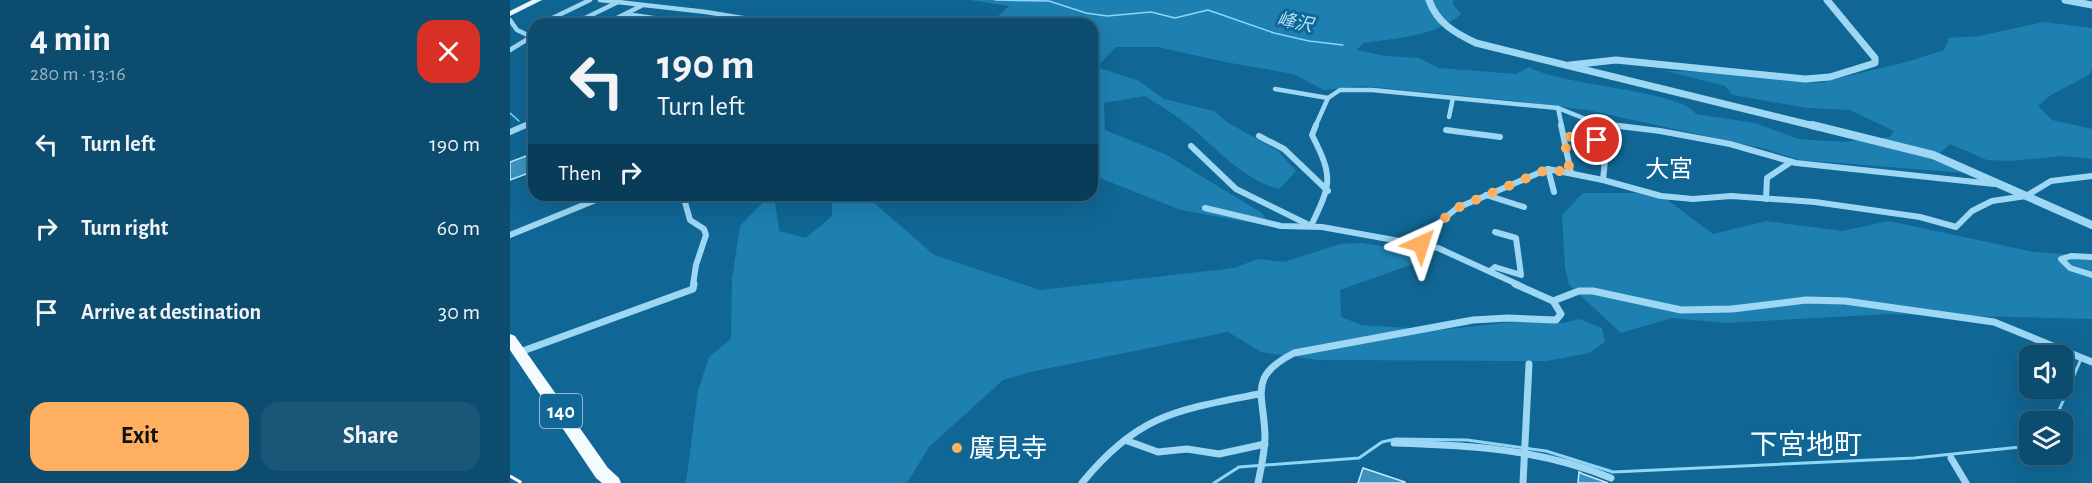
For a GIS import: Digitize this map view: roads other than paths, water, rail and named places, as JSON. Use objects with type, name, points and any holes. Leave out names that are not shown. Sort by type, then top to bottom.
[{"type":"highway","name":"140","points":[[510,339],[602,472],[613,483]]},
{"type":"main road","points":[[510,14],[538,0]]},
{"type":"street","points":[[552,18],[590,0]]},
{"type":"street","points":[[600,0],[743,18]]},
{"type":"street","points":[[1429,0],[1440,21],[1460,36],[1476,43],[1933,155],[2092,225]]},
{"type":"street","points":[[1567,65],[1616,60],[1805,79],[1830,77],[1875,63],[1875,58],[1827,0]]},
{"type":"street","points":[[2065,0],[2092,5]]},
{"type":"street","points":[[585,18],[618,2]]},
{"type":"street","points":[[618,18],[643,5]]},
{"type":"street","points":[[510,9],[520,9]]},
{"type":"street","points":[[626,14],[653,18]]},
{"type":"street","points":[[510,20],[517,30],[528,36]]},
{"type":"street","points":[[510,50],[528,40]]},
{"type":"street","points":[[510,45],[516,45]]},
{"type":"street","points":[[1275,89],[1328,98]]},
{"type":"street","points":[[1311,226],[1328,190],[1330,173],[1311,135],[1328,98],[1340,90],[1372,90],[1558,108],[1598,124],[1660,131],[1730,144],[1791,162],[1998,185]]},
{"type":"street","points":[[1449,117],[1453,98]]},
{"type":"street","points":[[1558,108],[1570,173]]},
{"type":"street","points":[[510,132],[528,124]]},
{"type":"street","points":[[1564,136],[1597,140],[1598,124]]},
{"type":"street","points":[[1446,130],[1500,137]]},
{"type":"street","points":[[1259,136],[1292,155],[1328,190]]},
{"type":"street","points":[[1191,146],[1236,189],[1311,226]]},
{"type":"street","points":[[1604,180],[1605,160]]},
{"type":"street","points":[[1766,199],[1767,178],[1791,162]]},
{"type":"street","points":[[1548,169],[1554,192]]},
{"type":"street","points":[[1421,244],[1435,226],[1457,208],[1548,169],[1604,180],[1661,196],[1693,199],[1731,196],[1815,202],[1920,217],[1950,227],[1956,227],[1972,211],[1992,201],[2026,196],[2051,181],[2092,176]]},
{"type":"street","points":[[1485,195],[1524,207]]},
{"type":"street","points":[[510,235],[593,201]]},
{"type":"street","points":[[520,352],[693,289],[696,265],[706,234],[704,229],[690,223],[684,201]]},
{"type":"street","points":[[1205,208],[1281,226],[1311,226],[1438,248],[1553,301],[1561,314],[1556,320],[1492,318],[1473,320],[1294,353],[1282,358],[1267,372],[1259,394],[1265,444],[1258,483]]},
{"type":"street","points":[[1490,271],[1495,267],[1521,275],[1516,238],[1495,232]]},
{"type":"street","points":[[2092,257],[2072,256],[2061,259],[2070,268],[2092,275]]},
{"type":"street","points":[[1553,301],[1579,291],[1593,291],[1681,310],[1732,309],[1806,300],[1845,302],[1994,322],[2014,327],[2074,356],[2092,362]]},
{"type":"street","points":[[1523,483],[1529,364]]},
{"type":"street","points":[[1082,483],[1101,458],[1125,440],[1172,413],[1259,394]]},
{"type":"street","points":[[1125,440],[1158,452],[1187,450],[1219,454],[1265,444]]},
{"type":"street","points":[[1394,443],[1461,444],[1525,452],[1561,459],[1611,477]]},
{"type":"street","points":[[1951,458],[1966,483]]},
{"type":"waterway","name":"峰沢","points":[[995,0],[1049,1],[1086,13],[1107,16],[1151,12],[1175,18],[1208,10],[1274,33],[1309,41],[1343,45]]},
{"type":"waterway","points":[[510,113],[519,121]]},
{"type":"waterway","points":[[2059,411],[2081,359]]},
{"type":"waterway","points":[[1214,483],[1239,467],[1359,458],[1382,442],[1396,439],[1467,440],[1546,451],[1613,472],[1914,458],[2019,447]]},
{"type":"railway","points":[[510,476],[522,483]]},
{"type":"place","name":"廣見寺","points":[[957,448]]},
{"type":"district","name":"大宮","points":[[1669,169]]},
{"type":"district","name":"下宮地町","points":[[1806,444]]}]
